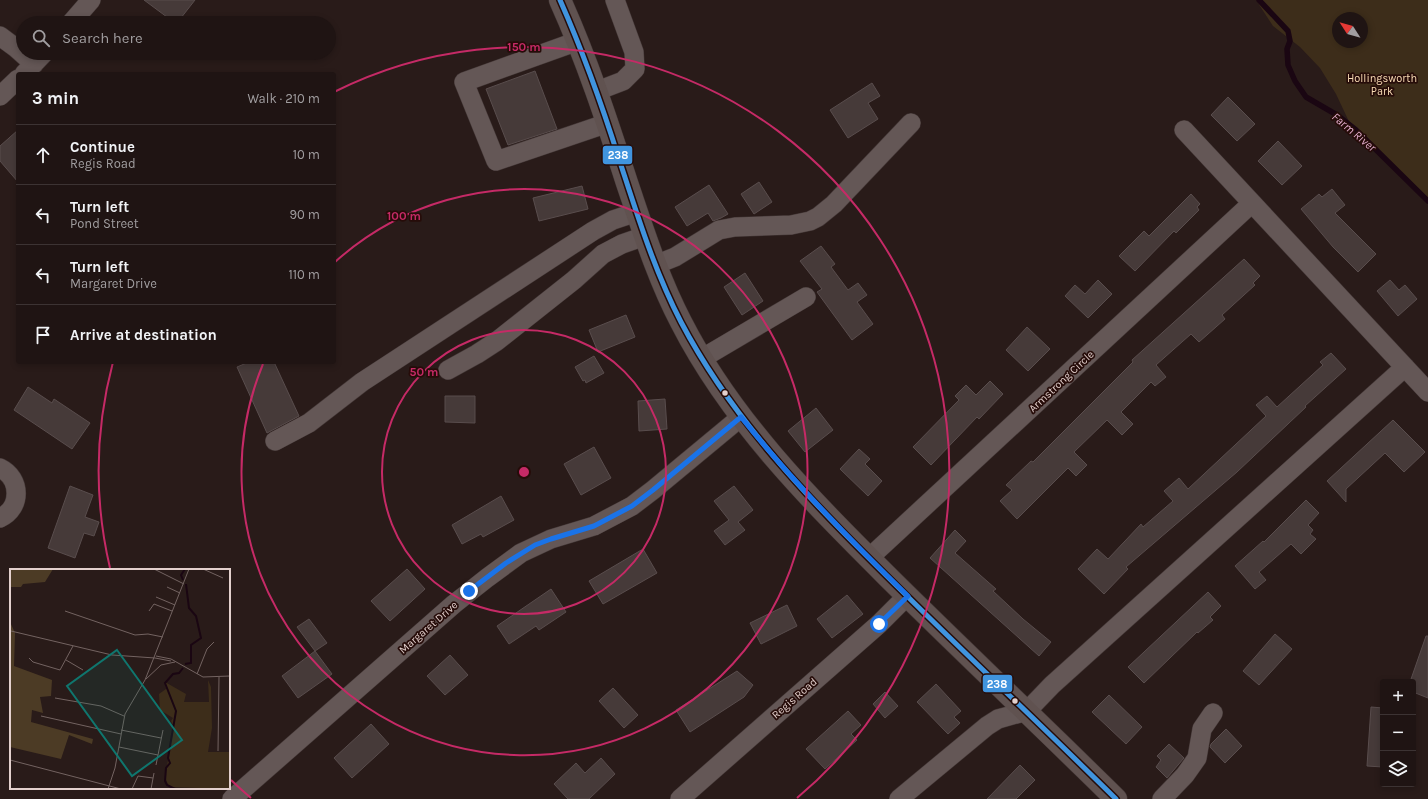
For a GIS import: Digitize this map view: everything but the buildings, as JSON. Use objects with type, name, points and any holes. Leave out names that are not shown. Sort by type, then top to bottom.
[{"type":"main road","points":[[560,0],[597,91],[655,265],[680,320],[701,359],[725,396],[790,476],[869,558],[1027,711],[1114,798]]},
{"type":"street","points":[[77,16],[92,0]]},
{"type":"street","points":[[597,91],[623,81],[635,69],[634,52],[615,0]]},
{"type":"street","points":[[0,36],[16,48]]},
{"type":"street","points":[[578,42],[464,82],[496,161],[608,123]]},
{"type":"street","points":[[0,96],[16,81]]},
{"type":"street","points":[[655,265],[675,257],[720,230],[735,227],[791,225],[810,221],[818,217],[834,204],[911,123]]},
{"type":"street","points":[[1184,130],[1428,392]]},
{"type":"street","name":"Armstrong Circle","points":[[869,558],[1252,204]]},
{"type":"street","points":[[275,440],[300,429],[362,382],[593,231],[613,220],[637,212]]},
{"type":"street","points":[[448,370],[497,341],[574,280],[603,254],[622,244],[645,236]]},
{"type":"street","points":[[701,359],[806,296]]},
{"type":"street","points":[[899,799],[987,726],[998,719],[1027,711],[1052,685],[1405,367]]},
{"type":"street","name":"Margaret Drive","points":[[232,799],[454,604],[487,578],[521,553],[535,545],[594,526],[632,506],[741,417]]},
{"type":"street","points":[[0,468],[11,476],[17,493],[15,502],[10,510],[0,518]]},
{"type":"street","name":"Regis Road","points":[[680,799],[879,624],[908,596]]},
{"type":"street","points":[[1162,799],[1185,775],[1197,758],[1202,729],[1213,713]]},
{"type":"green space","name":"Hollingsworth Park","points":[[1256,0],[1428,0],[1428,203],[1401,172],[1363,143],[1353,130],[1336,94],[1320,68],[1300,47],[1273,26]]},
{"type":"waterway","name":"Farm River","points":[[1259,0],[1288,31],[1290,41],[1287,49],[1288,65],[1295,81],[1306,97],[1337,115],[1356,130],[1428,201]]},
{"type":"transit line","name":"238","points":[[560,0],[592,79],[639,221],[662,282],[681,322],[727,397],[782,466],[842,531],[931,620],[1116,799]]},
{"type":"route","points":[[469,591],[506,563],[535,545],[594,526],[632,506],[741,417],[773,457],[807,495],[908,596],[879,624]]}]
